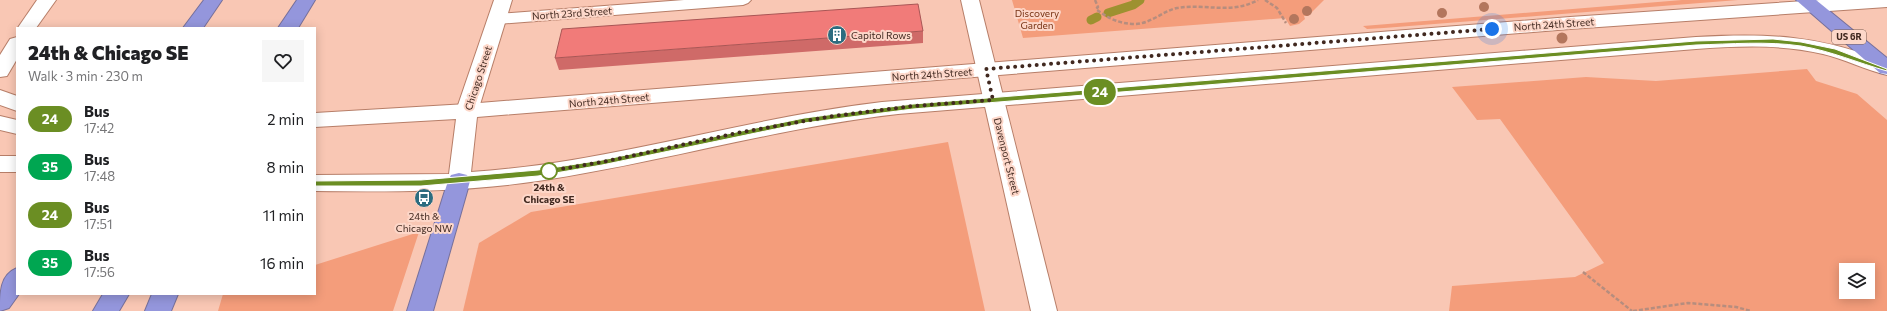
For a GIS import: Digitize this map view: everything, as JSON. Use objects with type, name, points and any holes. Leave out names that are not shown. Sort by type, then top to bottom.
[{"type":"highway","points":[[194,27],[213,0]]},
{"type":"highway","points":[[289,27],[306,0]]},
{"type":"highway","name":"US 6R","points":[[1808,3],[1887,68]]},
{"type":"highway","points":[[420,311],[459,181]]},
{"type":"highway","points":[[0,301],[16,279]]},
{"type":"highway","points":[[106,311],[115,295]]},
{"type":"highway","points":[[158,311],[165,295]]},
{"type":"main road","points":[[26,24],[48,0]]},
{"type":"main road","name":"Chicago Street","points":[[459,181],[467,111],[503,0]]},
{"type":"main road","name":"Davenport Street","points":[[970,0],[1044,311]]},
{"type":"main road","name":"North 24th Street","points":[[316,120],[467,111],[1808,3],[1887,1]]},
{"type":"main road","points":[[0,45],[16,31]]},
{"type":"main road","points":[[316,184],[393,184],[459,181],[538,173],[602,162],[742,132],[833,116],[913,106],[1712,42],[1773,41],[1801,44],[1835,51],[1887,68]]},
{"type":"main road","points":[[0,71],[16,45]]},
{"type":"main road","points":[[0,97],[16,104]]},
{"type":"main road","points":[[0,122],[16,127]]},
{"type":"main road","points":[[0,164],[16,164]]},
{"type":"lane","name":"North 23rd Street","points":[[497,19],[744,0]]},
{"type":"path","points":[[1095,0],[1098,7],[1096,9],[1105,16],[1119,22],[1135,25],[1172,10],[1196,7],[1236,9],[1246,7],[1258,0]]},
{"type":"path","points":[[1265,0],[1277,8],[1288,28]]},
{"type":"path","points":[[1583,272],[1633,311],[1688,303],[1736,307],[1751,311]]},
{"type":"green space","name":"Discovery Garden","points":[[1012,0],[1324,0],[1308,16],[1304,16],[1305,19],[1299,24],[1290,26],[1285,18],[1023,38]]},
{"type":"green space","points":[[1682,0],[1738,0],[1384,28],[1367,29],[1363,26]]},
{"type":"green space","points":[[1807,69],[1816,81],[1857,94],[1887,120],[1887,311],[1449,311],[1452,286],[1575,277],[1604,263],[1500,119],[1477,120],[1452,87],[1586,77],[1656,81]]},
{"type":"green space","points":[[948,142],[985,311],[463,311],[479,243],[531,212]]},
{"type":"green space","points":[[419,232],[393,311],[218,311],[223,295],[316,295],[316,265]]},
{"type":"building","points":[[918,4],[923,31],[555,58],[562,29]]},
{"type":"waterway","points":[[1108,13],[1133,5],[1140,0]]},
{"type":"waterway","points":[[1091,20],[1097,17]]},
{"type":"bus line","name":"24","points":[[316,183],[421,183],[459,181],[538,173],[602,162],[804,120],[913,106],[1696,43],[1773,41],[1801,44],[1835,51],[1887,69]]},
{"type":"place","name":"Capitol Rows","points":[[837,35]]},
{"type":"place","name":"24th & Chicago SE","points":[[549,171]]},
{"type":"place","name":"24th & Chicago NW","points":[[424,198]]},
{"type":"route","points":[[549,171],[602,162],[742,132],[833,116],[913,106],[993,100],[986,69],[1492,29]]}]
